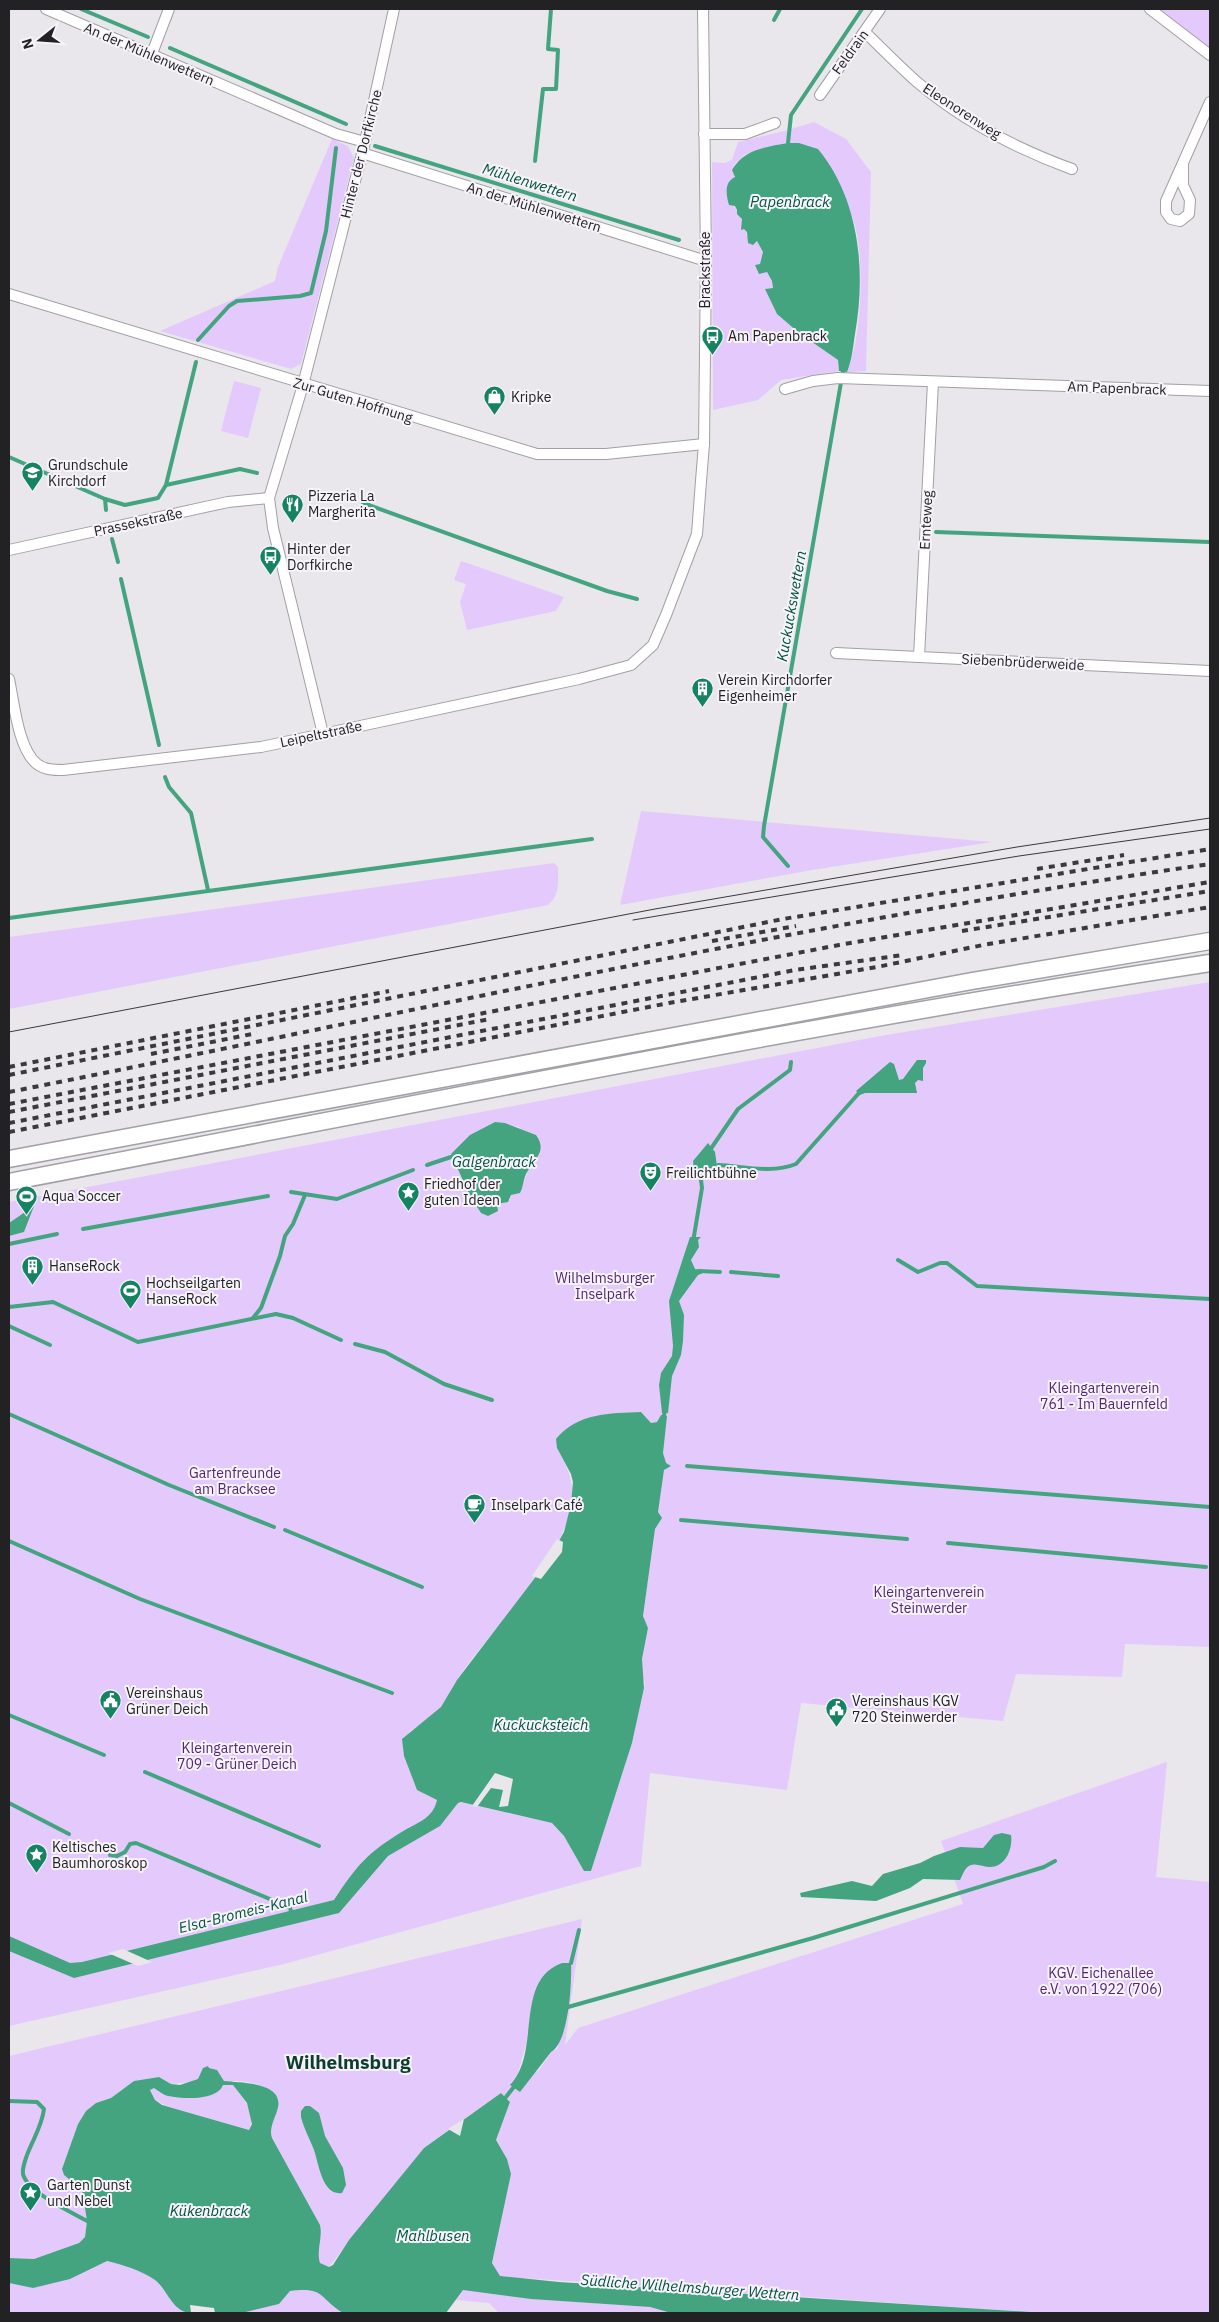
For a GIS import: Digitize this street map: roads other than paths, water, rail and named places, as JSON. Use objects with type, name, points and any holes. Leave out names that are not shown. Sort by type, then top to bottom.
[{"type":"highway","points":[[9,1159],[972,981],[1210,941]]},
{"type":"highway","points":[[9,1182],[613,1067],[1210,963]]},
{"type":"street","name":"An der Mühlenwettern","points":[[46,9],[336,134],[364,142]]},
{"type":"street","points":[[152,56],[169,9]]},
{"type":"street","name":"Hinter der Dorfkirche","points":[[323,734],[273,528],[268,498],[303,385],[362,153],[394,9]]},
{"type":"street","name":"Brackstraße","points":[[666,615],[696,534],[704,444],[706,261],[703,9]]},
{"type":"street","name":"Feldrain","points":[[820,95],[880,9]]},
{"type":"street","points":[[1150,9],[1210,55]]},
{"type":"street","name":"Eleonorenweg","points":[[865,32],[918,83],[978,125],[1038,157],[1072,169]]},
{"type":"street","points":[[1183,165],[1183,185],[1190,200],[1189,214],[1180,221],[1170,219],[1166,212],[1166,201],[1210,102]]},
{"type":"street","points":[[704,134],[745,134],[775,124]]},
{"type":"street","name":"An der Mühlenwettern","points":[[362,153],[706,261]]},
{"type":"street","name":"Zur Guten Hoffnung","points":[[9,294],[303,385],[536,454],[606,454],[704,444]]},
{"type":"street","name":"Am Papenbrack","points":[[785,389],[812,381],[842,378],[1210,391]]},
{"type":"street","name":"Ernteweg","points":[[919,657],[933,382]]},
{"type":"street","name":"Prassekstraße","points":[[9,550],[228,502],[268,498]]},
{"type":"street","name":"Leipeltstraße","points":[[9,679],[27,752],[37,764],[49,770],[261,747],[579,679],[631,665],[653,645],[666,615]]},
{"type":"street","name":"Siebenbrüderweide","points":[[836,652],[1210,671]]},
{"type":"water","name":"Papenbrack","points":[[788,143],[799,143],[818,149],[832,169],[843,191],[851,214],[856,237],[860,286],[853,349],[847,372],[839,371],[838,360],[799,333],[777,314],[765,289],[773,288],[772,281],[767,272],[759,274],[755,265],[760,264],[763,252],[757,241],[753,245],[748,243],[747,232],[744,229],[741,230],[742,219],[737,214],[735,206],[729,205],[727,185],[735,177],[732,170],[737,163],[743,157],[756,150]]},
{"type":"water","points":[[917,1060],[926,1060],[926,1063],[923,1068],[923,1081],[918,1080],[915,1083],[917,1093],[865,1093],[860,1095],[856,1091],[890,1062],[894,1064],[899,1080],[903,1079]]},
{"type":"water","name":"Galgenbrack","points":[[495,1122],[505,1123],[536,1135],[541,1146],[538,1155],[526,1174],[520,1193],[511,1195],[508,1202],[497,1204],[498,1211],[488,1216],[481,1213],[470,1196],[451,1154],[470,1135]]},
{"type":"water","points":[[708,1143],[715,1152],[717,1166],[705,1172],[704,1176],[695,1178],[693,1161]]},
{"type":"water","name":"Aqua Soccer","points":[[34,1206],[24,1232],[9,1236],[9,1223]]},
{"type":"water","points":[[690,1237],[701,1237],[698,1240],[699,1247],[691,1260],[695,1269],[702,1270],[703,1273],[698,1275],[679,1301],[684,1315],[681,1355],[672,1376],[668,1413],[662,1413],[659,1385],[661,1373],[672,1356],[673,1346],[669,1301]]},
{"type":"water","name":"Kuckucksteich","points":[[641,1412],[651,1423],[657,1422],[661,1415],[667,1416],[663,1453],[666,1463],[671,1466],[664,1470],[658,1512],[662,1518],[655,1529],[643,1616],[648,1628],[642,1659],[644,1688],[632,1743],[591,1871],[584,1871],[564,1836],[552,1823],[461,1802],[458,1803],[440,1826],[388,1856],[339,1913],[74,1978],[9,1951],[9,1936],[70,1963],[82,1962],[334,1900],[364,1860],[392,1838],[425,1819],[435,1806],[437,1800],[417,1790],[404,1756],[402,1739],[441,1707],[457,1680],[547,1562],[564,1532],[571,1504],[573,1482],[571,1474],[557,1448],[556,1439],[564,1430],[584,1419],[606,1414]]},
{"type":"water","points":[[1002,1833],[1011,1835],[1011,1845],[1004,1860],[996,1866],[990,1867],[971,1865],[966,1869],[960,1880],[923,1879],[910,1888],[876,1901],[801,1897],[800,1893],[852,1881],[872,1886],[883,1874],[920,1863],[960,1847],[983,1848],[994,1835]]},
{"type":"water","points":[[562,1963],[571,1963],[570,1997],[566,2025],[557,2046],[520,2092],[510,2085],[519,2071],[525,2055],[532,2001],[538,1985],[547,1972]]},
{"type":"water","points":[[208,2066],[217,2070],[224,2081],[261,2086],[275,2094],[278,2101],[271,2135],[320,2225],[320,2263],[329,2267],[333,2265],[349,2240],[424,2148],[501,2093],[510,2102],[496,2140],[507,2159],[511,2174],[492,2263],[500,2276],[559,2282],[1046,2313],[671,2313],[650,2307],[531,2299],[463,2290],[446,2313],[343,2313],[320,2294],[310,2290],[302,2290],[290,2291],[279,2304],[242,2313],[215,2313],[214,2308],[190,2305],[191,2313],[179,2309],[160,2284],[150,2276],[132,2268],[107,2261],[70,2279],[33,2288],[9,2283],[9,2258],[34,2259],[79,2243],[85,2237],[87,2221],[82,2190],[64,2175],[62,2169],[78,2124],[86,2111],[96,2103],[111,2098],[134,2081],[159,2077],[171,2084],[180,2085],[198,2079],[203,2068]],"holes":[[[223,2085],[233,2085],[247,2103],[252,2124],[249,2130],[162,2105],[155,2100],[150,2090],[154,2088],[164,2095],[174,2097],[199,2098],[214,2094]]]},
{"type":"water","points":[[305,2106],[310,2106],[319,2113],[325,2136],[343,2168],[346,2185],[342,2193],[335,2193],[330,2190],[322,2178],[314,2150],[301,2117],[301,2111]]},
{"type":"waterway","name":"Mühlenwettern","points":[[81,9],[148,37]]},
{"type":"waterway","points":[[535,161],[543,89],[556,89],[558,50],[548,49],[551,9]]},
{"type":"waterway","points":[[774,20],[780,9]]},
{"type":"waterway","name":"Kuckuckswettern","points":[[788,143],[791,115],[862,9]]},
{"type":"waterway","name":"Mühlenwettern","points":[[170,48],[346,124]]},
{"type":"waterway","name":"Mühlenwettern","points":[[375,146],[679,240]]},
{"type":"waterway","points":[[198,340],[229,306],[237,301],[300,296],[311,293],[326,231],[336,148]]},
{"type":"waterway","points":[[166,485],[196,362]]},
{"type":"waterway","name":"Kuckuckswettern","points":[[788,866],[763,837],[764,826],[843,371]]},
{"type":"waterway","points":[[9,457],[105,499],[125,505],[158,498],[166,485],[240,469],[257,473]]},
{"type":"waterway","points":[[105,499],[106,510]]},
{"type":"waterway","points":[[363,503],[607,591],[637,599]]},
{"type":"waterway","points":[[936,532],[1210,542]]},
{"type":"waterway","points":[[112,539],[118,562]]},
{"type":"waterway","points":[[121,579],[159,745]]},
{"type":"waterway","points":[[165,777],[169,787],[191,813],[208,890]]},
{"type":"waterway","points":[[9,918],[592,839]]},
{"type":"waterway","name":"Kuckuckswettern","points":[[710,1150],[738,1109],[790,1070],[791,1062]]},
{"type":"waterway","points":[[718,1165],[777,1169],[796,1164],[859,1093]]},
{"type":"waterway","points":[[427,1165],[451,1157]]},
{"type":"waterway","points":[[291,1192],[337,1199],[413,1170]]},
{"type":"waterway","name":"Kuckuckswettern","points":[[693,1242],[702,1188],[700,1172]]},
{"type":"waterway","points":[[253,1318],[261,1308],[280,1256],[285,1236],[293,1224],[305,1195]]},
{"type":"waterway","points":[[83,1229],[268,1196]]},
{"type":"waterway","points":[[9,1244],[57,1234]]},
{"type":"waterway","points":[[898,1260],[918,1272],[940,1263],[947,1263],[977,1286],[1210,1299]]},
{"type":"waterway","points":[[699,1271],[720,1272]]},
{"type":"waterway","points":[[731,1272],[778,1276]]},
{"type":"waterway","points":[[9,1307],[53,1302],[138,1342],[276,1314],[293,1318],[341,1340]]},
{"type":"waterway","points":[[9,1326],[50,1345]]},
{"type":"waterway","points":[[355,1344],[385,1352],[444,1384],[492,1400]]},
{"type":"waterway","name":"Kuckuckswettern","points":[[664,1416],[665,1408]]},
{"type":"waterway","points":[[9,1414],[169,1485],[274,1527]]},
{"type":"waterway","points":[[687,1466],[1210,1507]]},
{"type":"waterway","points":[[681,1520],[907,1539]]},
{"type":"waterway","points":[[285,1530],[422,1587]]},
{"type":"waterway","points":[[9,1541],[140,1599],[392,1693]]},
{"type":"waterway","points":[[948,1543],[1206,1567]]},
{"type":"waterway","points":[[9,1715],[104,1755]]},
{"type":"waterway","points":[[145,1772],[319,1846]]},
{"type":"waterway","points":[[9,1803],[69,1834]]},
{"type":"waterway","name":"Elsa-Bromeis-Kanal","points":[[110,1855],[117,1856],[125,1852],[130,1844],[136,1843],[284,1905],[290,1908],[292,1914]]},
{"type":"waterway","points":[[568,2007],[813,1938],[1044,1867],[1055,1861]]},
{"type":"waterway","points":[[571,1963],[579,1930]]},
{"type":"waterway","points":[[506,2097],[513,2088]]},
{"type":"waterway","points":[[9,2101],[37,2102],[44,2109],[24,2164],[23,2174],[26,2181],[32,2188],[50,2201],[87,2221]]},
{"type":"tram line","points":[[9,1032],[655,909],[1017,847],[1210,818]]},
{"type":"tram line","points":[[633,920],[1019,856],[1210,829]]},
{"type":"railway","points":[[9,1075],[783,919],[1210,849]]},
{"type":"railway","points":[[1037,869],[1124,855]]},
{"type":"railway","points":[[9,1092],[758,941],[1059,887],[1210,864]]},
{"type":"railway","points":[[9,1104],[839,945],[1210,882]]},
{"type":"railway","points":[[962,931],[1210,891]]},
{"type":"railway","points":[[9,1132],[669,1003],[877,967],[983,945],[1210,907]]},
{"type":"railway","points":[[712,941],[796,926]]},
{"type":"railway","points":[[9,1123],[795,970],[903,955]]},
{"type":"railway","points":[[9,1067],[389,991]]},
{"type":"railway","points":[[9,1112],[490,1019]]},
{"type":"railway","points":[[151,1054],[257,1033]]},
{"type":"place","name":"Am Papenbrack","points":[[712,355]]},
{"type":"place","name":"Kripke","points":[[495,416]]},
{"type":"place","name":"Grundschule Kirchdorf","points":[[32,492]]},
{"type":"place","name":"Pizzeria La Margherita","points":[[292,523]]},
{"type":"place","name":"Hinter der Dorfkirche","points":[[271,576]]},
{"type":"place","name":"Verein Kirchdorfer Eigenheimer","points":[[702,707]]},
{"type":"place","name":"Freilichtbühne","points":[[650,1192]]},
{"type":"place","name":"Friedhof der guten Ideen","points":[[408,1211]]},
{"type":"place","name":"Aqua Soccer","points":[[26,1215]]},
{"type":"place","name":"HanseRock","points":[[33,1285]]},
{"type":"place","name":"Hochseilgarten HanseRock","points":[[130,1310]]},
{"type":"place","name":"Inselpark Café","points":[[475,1524]]},
{"type":"place","name":"Vereinshaus Grüner Deich","points":[[110,1720]]},
{"type":"place","name":"Vereinshaus KGV 720 Steinwerder","points":[[836,1728]]},
{"type":"place","name":"Keltisches Baumhoroskop","points":[[36,1874]]},
{"type":"place","name":"Garten Dunst und Nebel","points":[[31,2212]]},
{"type":"district","name":"Wilhelmsburg","points":[[348,2062]]},
{"type":"park label","name":"Wilhelmsburger Inselpark","points":[[605,1286]]},
{"type":"park label","name":"Kleingartenverein 761 - Im Bauernfeld","points":[[1104,1396]]},
{"type":"park label","name":"Gartenfreunde am Bracksee","points":[[235,1482]]},
{"type":"park label","name":"Kleingartenverein Steinwerder","points":[[929,1600]]},
{"type":"park label","name":"Kleingartenverein 709 - Grüner Deich","points":[[237,1756]]},
{"type":"park label","name":"KGV. Eichenallee e.V. von 1922 (706)","points":[[1101,1982]]},
{"type":"water label","name":"Kükenbrack","points":[[209,2210]]},
{"type":"water label","name":"Mahlbusen","points":[[433,2235]]},
{"type":"water label","name":"Südliche Wilhelmsburger Wettern","points":[[690,2287]]}]
